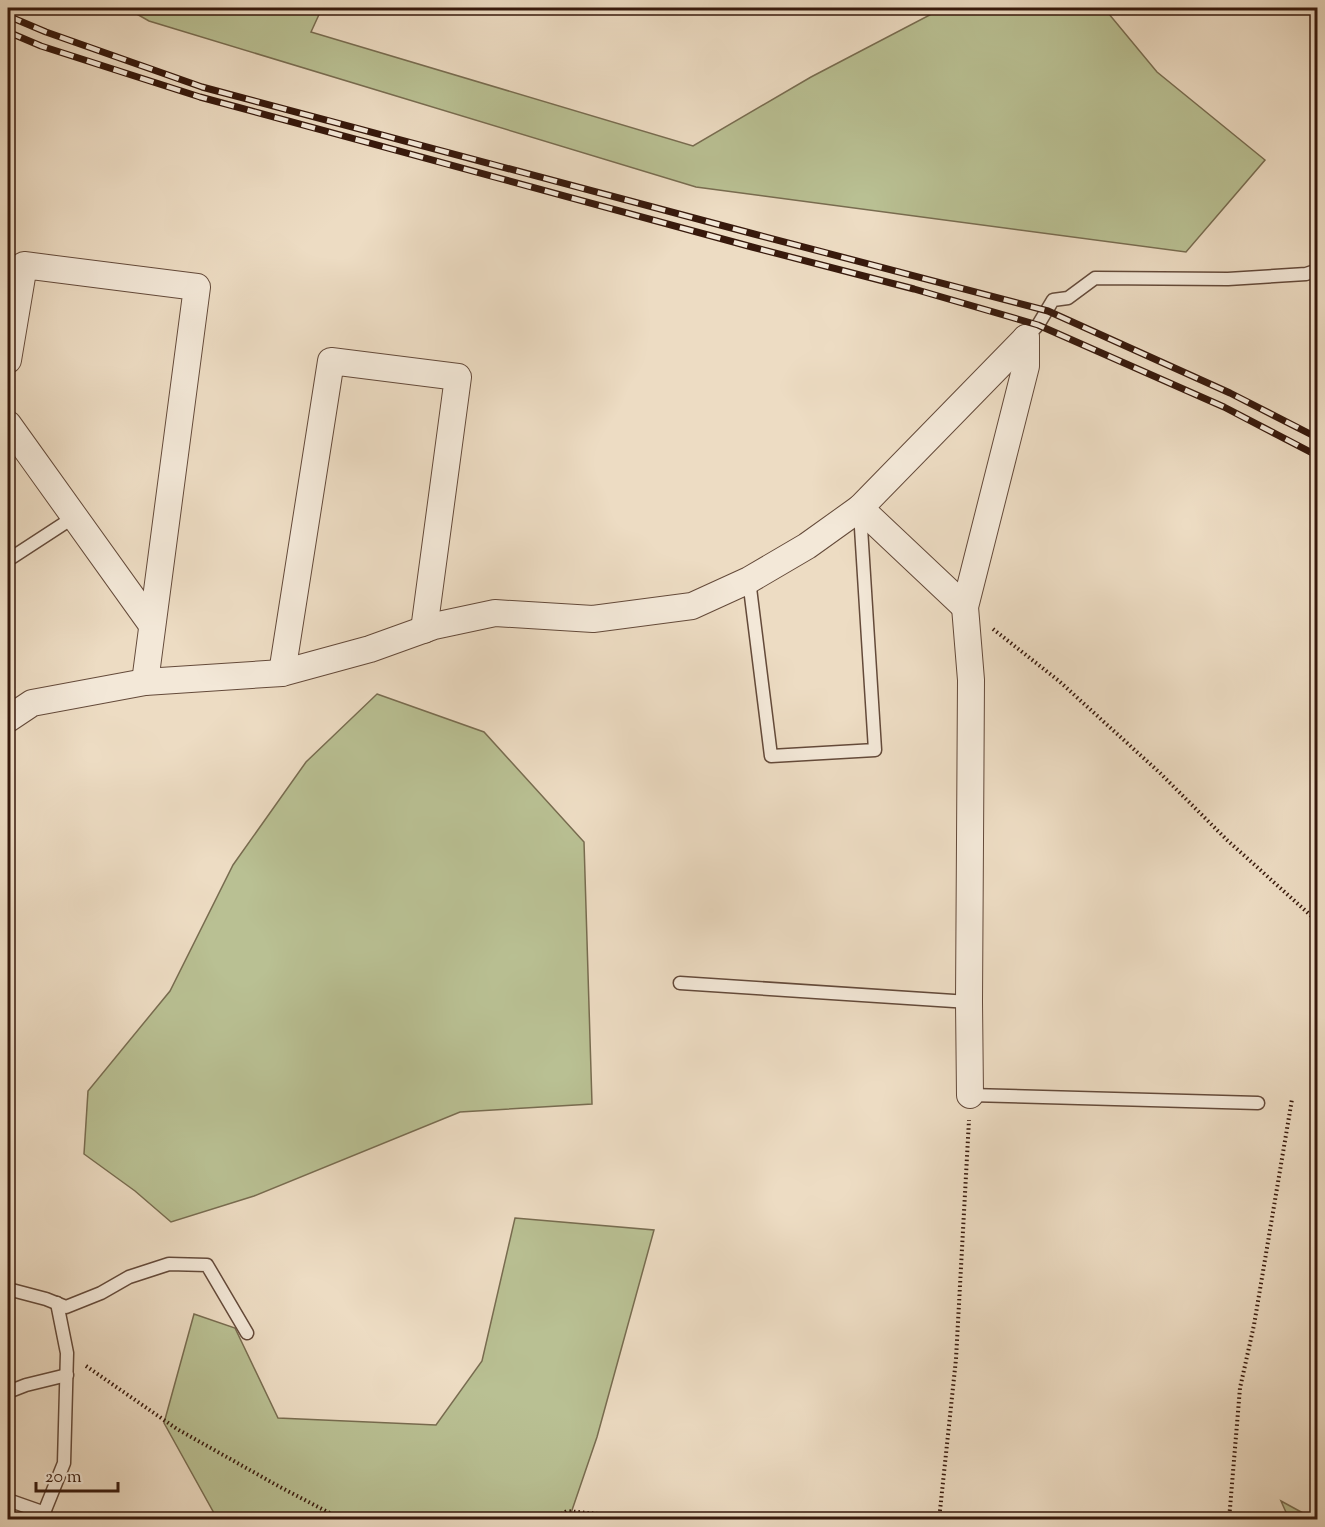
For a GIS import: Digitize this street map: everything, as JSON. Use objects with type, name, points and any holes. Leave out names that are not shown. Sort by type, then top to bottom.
[{"type":"street","points":[[8,360],[24,265],[197,287],[145,681]]},
{"type":"street","points":[[8,719],[32,703],[145,681],[282,673],[370,649],[424,630],[495,613],[593,619],[692,606],[749,580],[807,546],[860,508],[1026,338]]},
{"type":"street","points":[[970,1095],[971,680],[965,607],[1026,366],[1026,338]]},
{"type":"street","points":[[282,673],[331,361],[458,377],[424,630]]},
{"type":"street","points":[[8,424],[152,625]]},
{"type":"street","points":[[860,508],[965,607]]},
{"type":"lane","points":[[1026,338],[1038,325],[1053,300],[1068,298],[1095,278],[1228,279],[1306,274],[1317,270]]},
{"type":"lane","points":[[749,580],[771,756],[876,750],[860,508]]},
{"type":"lane","points":[[8,560],[74,516]]},
{"type":"lane","points":[[680,984],[969,1002]]},
{"type":"lane","points":[[970,1095],[1258,1103]]},
{"type":"lane","points":[[8,1289],[66,1307],[101,1293],[129,1277],[169,1264],[207,1265],[247,1333]]},
{"type":"lane","points":[[8,1500],[43,1516],[64,1463],[67,1353],[57,1303]]},
{"type":"lane","points":[[8,1392],[26,1384],[67,1375]]},
{"type":"path","points":[[965,607],[1059,681],[1317,922]]},
{"type":"path","points":[[939,1520],[956,1359],[970,1095]]},
{"type":"path","points":[[1228,1520],[1240,1388],[1254,1325],[1292,1099]]},
{"type":"path","points":[[67,1353],[177,1429],[343,1520]]},
{"type":"path","points":[[549,1520],[567,1511],[609,1515],[630,1520]]},
{"type":"green space","points":[[126,8],[322,8],[311,32],[693,146],[811,77],[943,8],[1104,8],[1157,72],[1265,160],[1186,252],[696,187],[149,21]]},
{"type":"green space","points":[[377,694],[484,732],[584,842],[592,1104],[460,1112],[254,1196],[171,1222],[135,1191],[84,1154],[88,1091],[170,991],[233,865],[306,762]]},
{"type":"green space","points":[[515,1218],[654,1230],[597,1437],[569,1519],[215,1519],[215,1515],[164,1423],[194,1314],[235,1328],[278,1418],[436,1425],[482,1361]]},
{"type":"green space","points":[[1281,1501],[1314,1519],[1289,1519]]},
{"type":"railway","points":[[8,16],[46,32],[202,87],[1048,311],[1230,393],[1318,438]]},
{"type":"railway","points":[[8,32],[41,46],[200,97],[914,289],[1038,325],[1224,407],[1318,456]]}]
